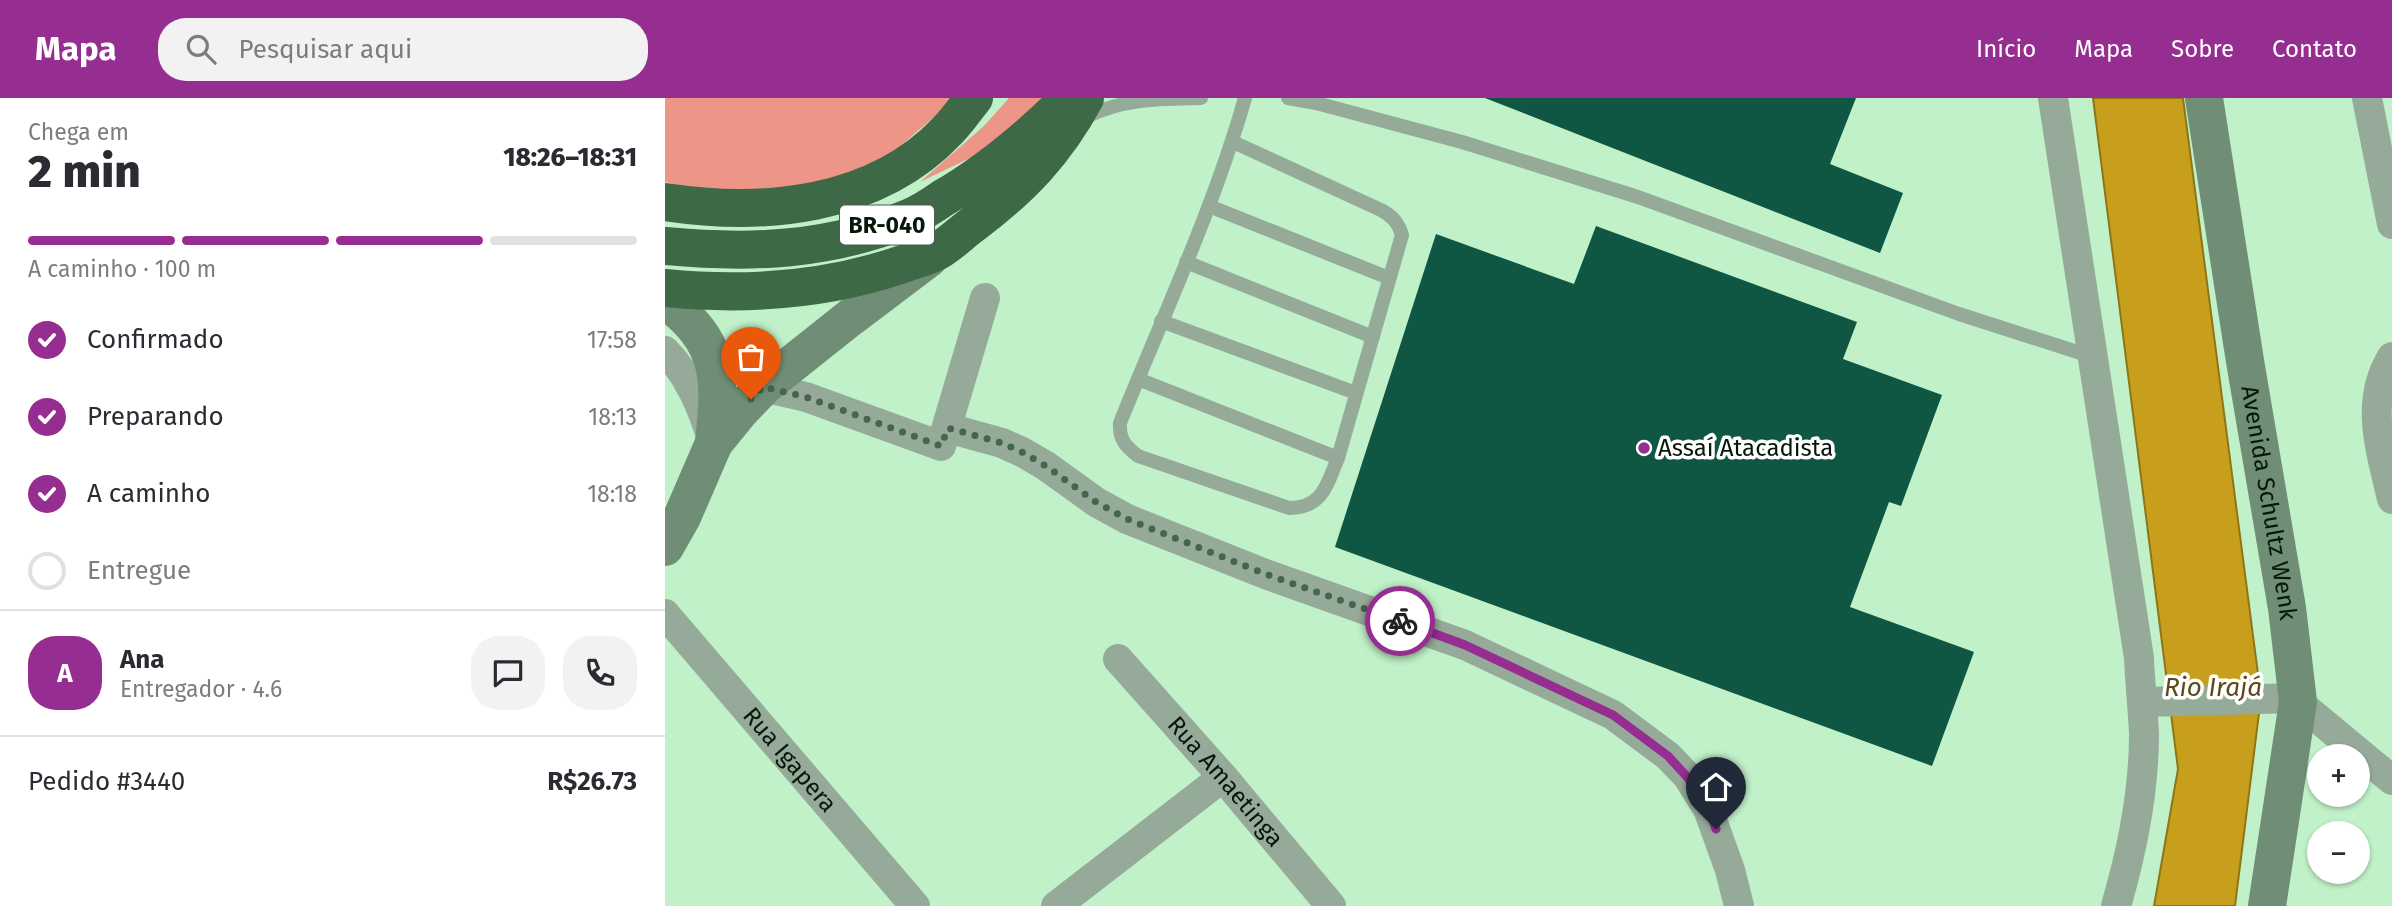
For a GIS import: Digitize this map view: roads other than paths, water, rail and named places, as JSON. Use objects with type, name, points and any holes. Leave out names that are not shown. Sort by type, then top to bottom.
[{"type":"highway","points":[[665,202],[725,209],[806,204],[844,195],[884,178],[916,158],[946,132],[974,98]]},
{"type":"highway","points":[[665,288],[703,292],[825,284],[881,271],[937,252],[1009,197],[1039,167],[1075,107]]},
{"type":"highway","name":"BR-040","points":[[665,246],[725,251],[784,249],[856,236],[912,216],[971,182],[1034,133],[1075,107]]},
{"type":"street","points":[[2053,98],[2139,658],[2154,702],[2144,735],[2139,798],[2125,874],[2116,906]]},
{"type":"street","name":"Avenida Schultz Wenk","points":[[2204,98],[2287,608],[2287,699],[2267,906]]},
{"type":"street","points":[[2367,98],[2392,224]]},
{"type":"street","points":[[665,547],[682,517],[714,443],[740,411],[763,387],[937,252]]},
{"type":"street","points":[[945,437],[985,298]]},
{"type":"street","points":[[665,300],[702,334],[714,362],[719,398],[714,443]]},
{"type":"street","points":[[665,351],[687,379],[702,409],[714,443]]},
{"type":"street","points":[[2392,357],[2380,379],[2375,407],[2392,499]]},
{"type":"street","points":[[763,387],[945,437],[1002,443],[1046,466],[1096,502],[1127,519],[1268,575],[1465,645],[1613,715],[1668,756],[1709,808],[1739,906]]},
{"type":"street","name":"Rua Igapera","points":[[665,614],[915,906]]},
{"type":"street","name":"Rua Amaetinga","points":[[1118,659],[1223,777],[1331,906]]},
{"type":"street","points":[[2154,702],[2287,699],[2392,780]]},
{"type":"street","points":[[1056,906],[1223,777]]},
{"type":"lane","points":[[1075,107],[1201,98]]},
{"type":"lane","points":[[1233,142],[1391,216],[1399,225],[1402,235],[1338,458],[1318,499],[1309,506],[1300,508],[1289,508],[1138,456],[1123,443],[1119,433],[1120,423],[1209,206],[1233,142],[1245,98]]},
{"type":"lane","points":[[1288,98],[1462,142],[1639,197],[1946,309],[2093,357]]},
{"type":"lane","points":[[1209,206],[1389,278]]},
{"type":"lane","points":[[1186,262],[1373,337]]},
{"type":"lane","points":[[1161,321],[1356,393]]},
{"type":"lane","points":[[1138,379],[1338,458]]},
{"type":"water","name":"Rio Irajá","points":[[2093,98],[2183,98],[2261,697],[2235,906],[2154,906],[2178,769]]},
{"type":"place","name":"Assaí Atacadista","points":[[1644,448]]}]
